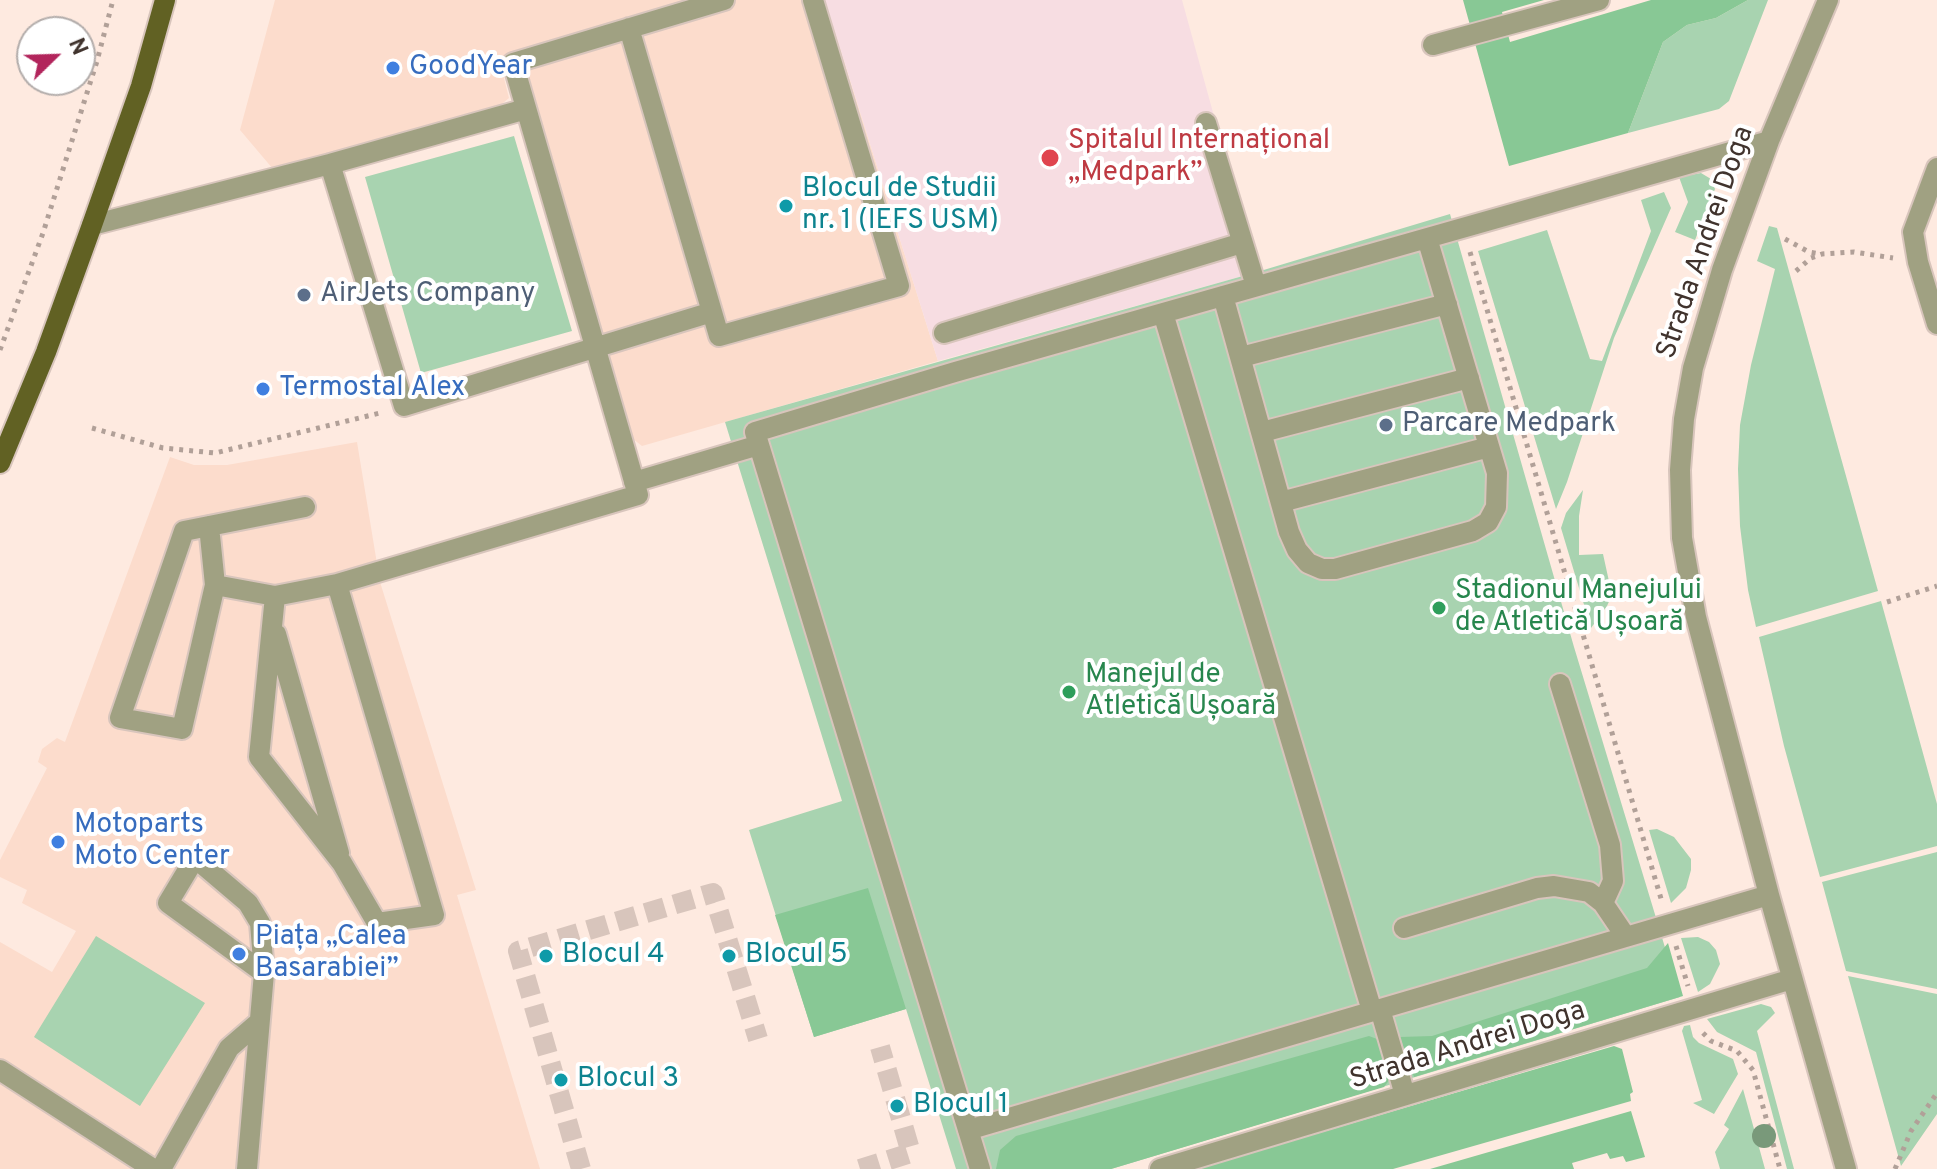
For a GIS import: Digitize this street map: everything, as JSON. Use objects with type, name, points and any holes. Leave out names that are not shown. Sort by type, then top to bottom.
[{"type":"main road","points":[[0,463],[46,352],[92,225],[141,86],[165,0]]},
{"type":"street","points":[[215,585],[275,596],[337,584],[638,495],[513,63],[724,0]]},
{"type":"street","points":[[629,28],[719,336],[899,286],[813,0]]},
{"type":"street","points":[[1433,45],[1599,0]]},
{"type":"street","name":"Strada Andrei Doga","points":[[1828,0],[1769,141],[1722,270],[1693,368],[1684,419],[1680,470],[1682,538],[1696,617],[1769,895],[1846,1169]]},
{"type":"street","points":[[92,225],[330,164],[526,109]]},
{"type":"street","points":[[1206,123],[1256,286]]},
{"type":"street","points":[[980,1169],[755,432],[1769,141]]},
{"type":"street","points":[[330,164],[404,406],[712,312]]},
{"type":"street","points":[[1937,168],[1913,232],[1918,262],[1937,324]]},
{"type":"street","points":[[1223,296],[1281,502],[1297,550],[1308,563],[1322,569],[1335,569],[1473,531],[1488,522],[1496,507],[1497,473],[1427,238]]},
{"type":"street","points":[[944,333],[1242,243]]},
{"type":"street","points":[[1241,357],[1447,304]]},
{"type":"street","points":[[1163,313],[1376,1010],[1405,1095]]},
{"type":"street","points":[[1262,432],[1469,378]]},
{"type":"street","points":[[634,482],[759,445]]},
{"type":"street","points":[[1281,502],[1489,447]]},
{"type":"street","points":[[209,526],[215,585],[182,729],[120,718],[184,531],[209,526],[305,507]]},
{"type":"street","points":[[275,596],[259,757],[342,863],[377,923],[434,915],[337,584]]},
{"type":"street","points":[[273,622],[342,863]]},
{"type":"street","points":[[1560,684],[1610,845],[1613,881],[1603,903]]},
{"type":"street","points":[[247,1169],[264,973],[260,923],[248,903],[195,858],[168,903],[264,973]]},
{"type":"street","points":[[1404,928],[1537,888],[1574,887],[1589,892],[1603,903],[1626,937]]},
{"type":"street","points":[[968,1130],[1769,895]]},
{"type":"street","name":"Strada Andrei Doga","points":[[1160,1169],[1792,979]]},
{"type":"street","points":[[161,1169],[229,1048],[258,1023]]},
{"type":"street","points":[[0,1070],[153,1169]]},
{"type":"path","points":[[0,350],[43,233],[113,0]]},
{"type":"path","points":[[1785,239],[1809,252],[1854,252],[1918,262]]},
{"type":"path","points":[[1796,271],[1811,258],[1822,254]]},
{"type":"path","points":[[92,428],[163,448],[215,453],[404,406]]},
{"type":"path","points":[[1887,602],[1937,586]]},
{"type":"path","points":[[1674,940],[1691,994]]},
{"type":"path","points":[[1699,1022],[1711,1041],[1737,1051],[1753,1070],[1780,1169]]},
{"type":"path","points":[[1895,1169],[1911,1131],[1937,1093]]},
{"type":"shaded area","points":[[275,0],[825,0],[938,361],[642,446],[633,439],[522,52],[499,58],[509,98],[496,109],[273,169],[240,130]]},
{"type":"shaded area","name":"Spitalul Internațional „Medpark”","points":[[825,0],[1182,0],[1257,272],[938,361]]},
{"type":"shaded area","points":[[357,442],[380,582],[476,890],[457,895],[540,1169],[0,1169],[0,942],[52,972],[76,931],[22,903],[27,890],[0,877],[0,860],[47,768],[38,762],[42,749],[57,738],[65,742],[170,457],[194,465],[227,465]]},
{"type":"green space","points":[[1463,0],[1544,0],[1502,12],[1510,42],[1651,0],[1748,0],[1716,18],[1687,25],[1663,42],[1628,133],[1509,166]]},
{"type":"green space","points":[[1748,0],[1768,0],[1729,101],[1719,109],[1628,133],[1663,42],[1687,25],[1716,18]]},
{"type":"green space","points":[[514,136],[572,331],[421,373],[365,177]]},
{"type":"green space","points":[[1701,173],[1711,179],[1715,189],[1695,240],[1675,232],[1688,202],[1679,177]]},
{"type":"green space","points":[[1664,192],[1671,208],[1614,338],[1556,509],[1478,251],[1547,230],[1590,359],[1602,361],[1651,231],[1641,200]]},
{"type":"green space","points":[[1450,214],[1574,647],[1680,997],[1111,1169],[956,1169],[906,1009],[814,1037],[749,830],[842,801],[725,422],[1257,272]]},
{"type":"green space","points":[[1769,226],[1777,228],[1878,591],[1756,627],[1740,526],[1738,469],[1740,425],[1751,365],[1775,269],[1757,261]]},
{"type":"green space","points":[[1583,490],[1579,555],[1603,554],[1612,595],[1591,628],[1561,528],[1566,513]]},
{"type":"green space","points":[[1881,601],[1937,804],[1937,846],[1820,877],[1784,746],[1759,637]]},
{"type":"green space","points":[[1657,829],[1674,837],[1691,859],[1686,888],[1671,903],[1649,830]]},
{"type":"green space","points":[[1937,852],[1937,989],[1846,971],[1822,882]]},
{"type":"green space","points":[[868,888],[906,1009],[814,1037],[775,915]]},
{"type":"green space","points":[[96,936],[205,1003],[140,1106],[34,1037]]},
{"type":"green space","points":[[1698,937],[1716,950],[1720,964],[1710,984],[1698,992],[1681,938]]},
{"type":"green space","points":[[1668,943],[1683,996],[1414,1077],[1400,1037],[1432,1036],[1647,968]]},
{"type":"green space","points":[[1848,976],[1937,994],[1937,1114],[1901,1166]]},
{"type":"green space","points":[[1761,1004],[1771,1007],[1775,1013],[1757,1031],[1794,1169],[1787,1169],[1756,1052],[1717,1032],[1707,1019]]},
{"type":"green space","points":[[1690,1025],[1693,1037],[1699,1043],[1733,1059],[1738,1074],[1714,1114],[1693,1103],[1702,1100],[1682,1031],[1684,1026]]},
{"type":"green space","points":[[1369,1036],[1377,1039],[1390,1079],[1384,1087],[1111,1169],[996,1169],[1000,1150],[1016,1136]]},
{"type":"green space","points":[[1614,1046],[1622,1049],[1633,1092],[1630,1094],[1631,1101],[1393,1169],[1197,1169]]},
{"type":"green space","points":[[1743,1089],[1765,1169],[1720,1169],[1715,1152],[1729,1129],[1724,1125]]},
{"type":"green space","points":[[1631,1111],[1645,1157],[1626,1162],[1623,1156],[1610,1159],[1607,1153],[1572,1163],[1574,1169],[1430,1169]]},
{"type":"tunnel","points":[[581,1169],[518,951],[713,893],[758,1039]]},
{"type":"tunnel","points":[[860,1169],[911,1153],[880,1047]]},
{"type":"place","name":"GoodYear","points":[[393,68]]},
{"type":"place","name":"Spitalul Internațional „Medpark”","points":[[1050,158]]},
{"type":"place","name":"Blocul de Studii nr. 1 (IEFS USM)","points":[[786,206]]},
{"type":"place","name":"AirJets Company","points":[[304,295]]},
{"type":"place","name":"Termostal Alex","points":[[263,389]]},
{"type":"place","name":"Parcare Medpark","points":[[1386,425]]},
{"type":"place","name":"Stadionul Manejului de Atletică Ușoară","points":[[1439,608]]},
{"type":"place","name":"Manejul de Atletică Ușoară","points":[[1069,692]]},
{"type":"place","name":"Motoparts Moto Center","points":[[58,842]]},
{"type":"place","name":"Piața „Calea Basarabiei”","points":[[239,954]]},
{"type":"place","name":"Blocul 4","points":[[546,956]]},
{"type":"place","name":"Blocul 5","points":[[729,956]]},
{"type":"place","name":"Blocul 3","points":[[561,1080]]},
{"type":"place","name":"Blocul 1","points":[[897,1106]]}]
